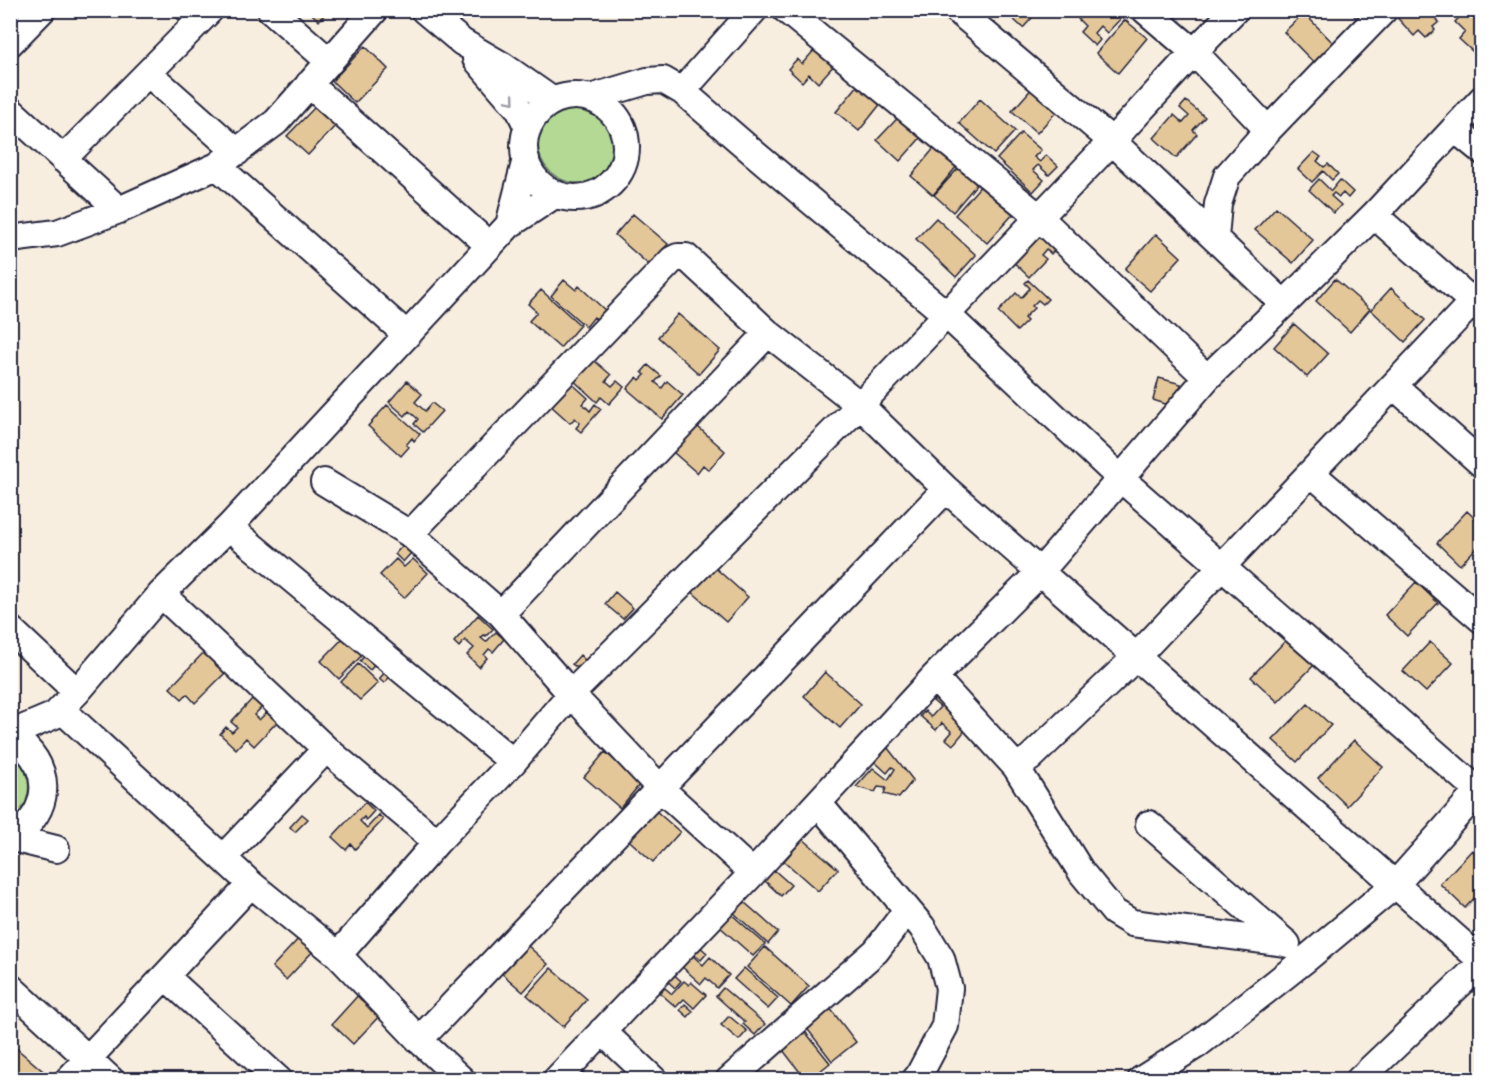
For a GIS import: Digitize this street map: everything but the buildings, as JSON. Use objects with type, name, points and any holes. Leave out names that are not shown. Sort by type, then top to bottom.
[{"type":"street","points":[[10,43],[42,10]]},
{"type":"street","points":[[63,159],[210,10]]},
{"type":"street","points":[[271,10],[330,62]]},
{"type":"street","points":[[10,239],[57,233],[119,210],[227,159],[276,122],[375,10]]},
{"type":"street","points":[[424,10],[462,42],[519,109],[528,128]]},
{"type":"street","points":[[682,91],[754,10]]},
{"type":"street","points":[[786,10],[1039,217],[1207,378]]},
{"type":"street","points":[[957,10],[1112,141],[1284,304]]},
{"type":"street","points":[[1145,10],[1194,52],[1268,130]]},
{"type":"street","points":[[338,955],[436,842],[513,762],[571,694],[860,405],[1235,10]]},
{"type":"street","points":[[1215,238],[1218,204],[1227,176],[1268,130],[1384,10]]},
{"type":"street","points":[[462,42],[503,66],[553,101]]},
{"type":"street","points":[[148,73],[227,159],[407,335]]},
{"type":"street","points":[[590,98],[647,81],[663,80],[682,91],[947,315],[1120,478],[1480,791],[1395,885],[1198,1044],[1141,1080]]},
{"type":"street","points":[[622,126],[647,81]]},
{"type":"street","points":[[309,84],[490,246]]},
{"type":"street","points":[[571,96],[590,98],[603,104],[622,126],[626,153],[614,182],[596,194],[583,198],[569,198],[542,186],[532,174],[524,148],[528,128],[538,112],[553,101],[571,96]]},
{"type":"street","points":[[556,1080],[753,873],[934,677],[1040,573],[1207,378],[1374,214],[1482,99]]},
{"type":"street","points":[[10,110],[119,210]]},
{"type":"street","points":[[1455,129],[1482,151]]},
{"type":"street","points":[[509,225],[526,159]]},
{"type":"street","points":[[38,763],[64,705],[161,594],[229,527],[509,225],[556,194]]},
{"type":"street","points":[[1016,767],[1030,758],[1136,657],[1394,386],[1479,301],[1374,214]]},
{"type":"street","points":[[410,534],[672,260],[686,257],[768,333],[860,405],[946,489],[1482,962],[1359,1080]]},
{"type":"street","points":[[501,614],[768,333]]},
{"type":"street","points":[[1394,386],[1482,464]]},
{"type":"street","points":[[1311,473],[1482,620]]},
{"type":"street","points":[[324,482],[410,534],[501,614],[571,694],[660,788],[753,873]]},
{"type":"street","points":[[419,1040],[946,489]]},
{"type":"street","points":[[229,527],[513,762]]},
{"type":"street","points":[[161,594],[326,749],[436,842]]},
{"type":"street","points":[[10,629],[64,705],[251,884],[338,955],[419,1040],[462,1080]]},
{"type":"street","points":[[934,677],[1016,767],[1082,873],[1114,912],[1132,923],[1286,943]]},
{"type":"street","points":[[11,838],[25,829],[36,816],[43,799],[43,781],[38,763],[25,746],[10,736],[64,705]]},
{"type":"street","points":[[223,858],[326,749]]},
{"type":"street","points":[[818,803],[922,927],[941,958],[949,988],[945,1026],[915,1080]]},
{"type":"street","points":[[11,838],[56,849],[36,816]]},
{"type":"street","points":[[1149,824],[1306,959]]},
{"type":"street","points":[[68,1080],[251,884]]},
{"type":"street","points":[[729,1080],[876,951],[907,910]]},
{"type":"street","points":[[165,976],[279,1080]]},
{"type":"street","points":[[10,987],[111,1080]]},
{"type":"street","points":[[602,1031],[654,1080]]},
{"type":"green space","points":[[578,103],[593,106],[606,115],[615,128],[618,143],[615,158],[606,171],[593,180],[578,183],[563,180],[550,171],[541,158],[538,143],[541,128],[550,115],[563,106]]},
{"type":"green space","points":[[11,753],[25,770],[29,786],[22,809],[11,820]]}]
